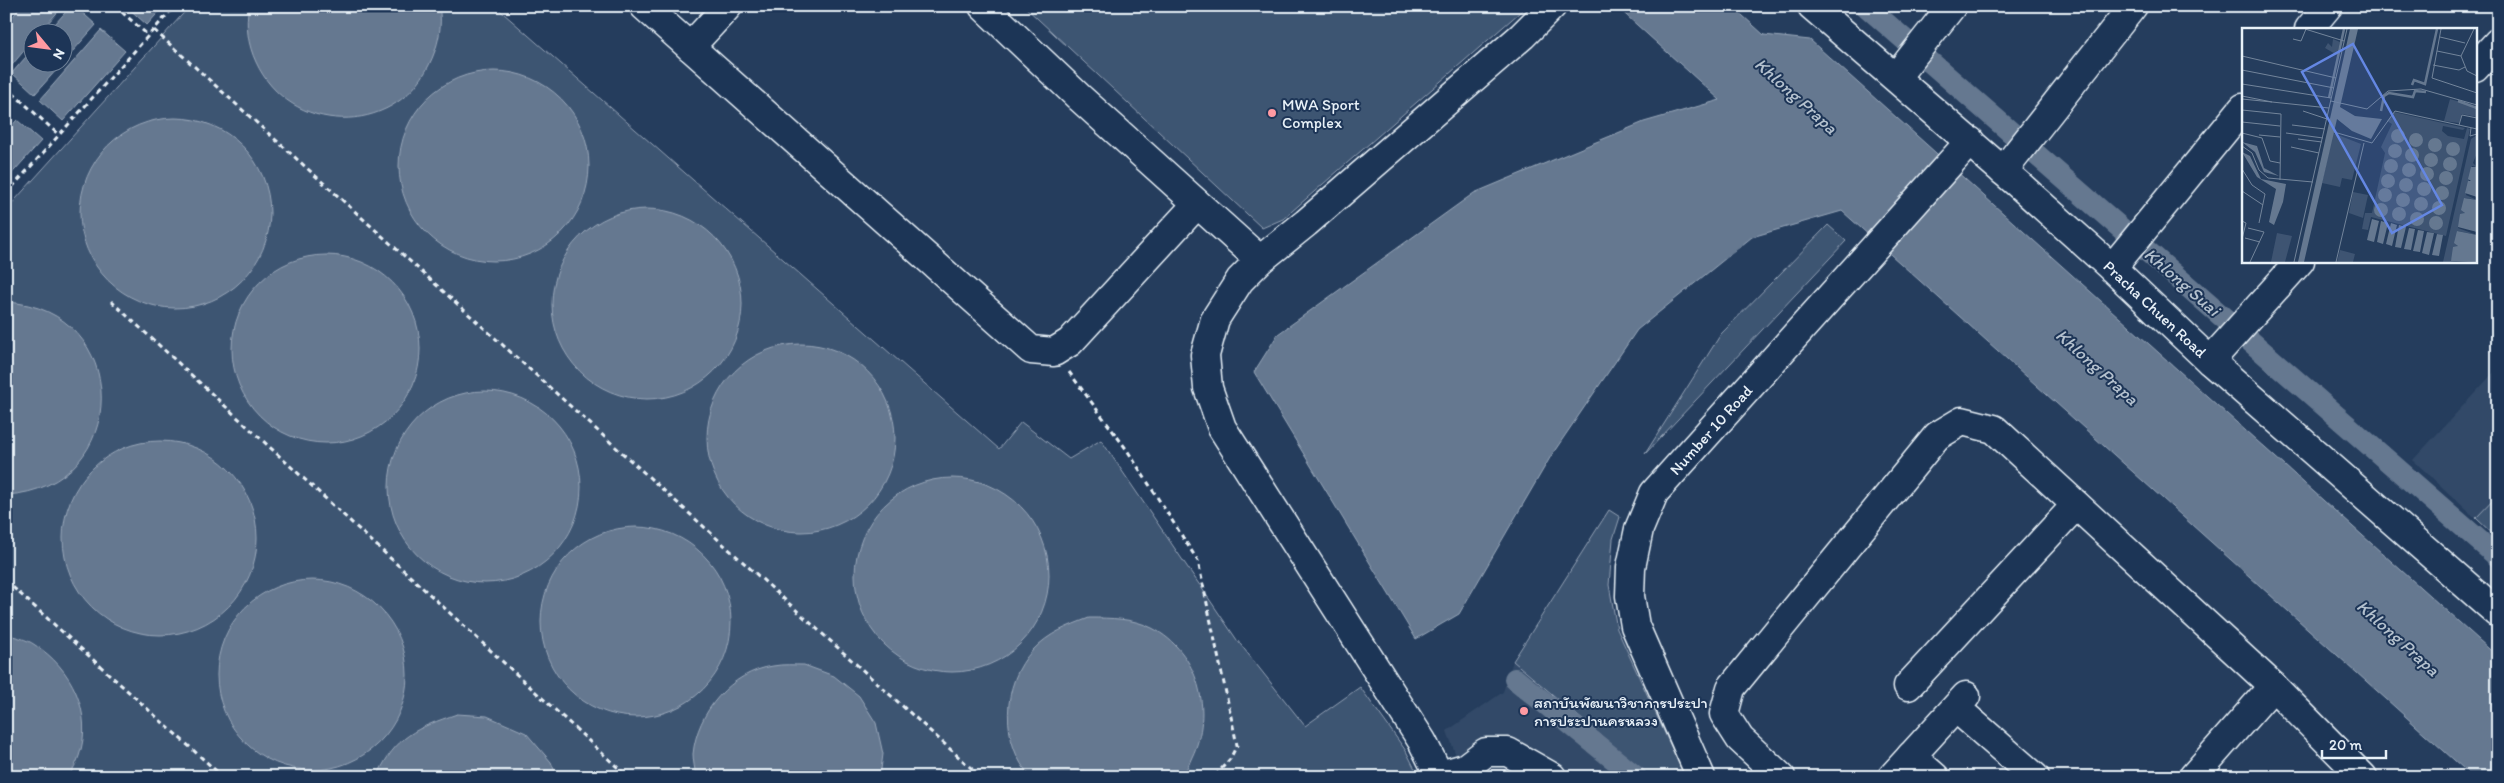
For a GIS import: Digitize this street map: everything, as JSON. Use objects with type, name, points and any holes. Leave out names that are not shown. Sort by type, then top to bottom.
[{"type":"street","points":[[644,6],[1031,350],[1054,352],[1070,342],[1197,204]]},
{"type":"street","points":[[690,47],[728,6]]},
{"type":"street","points":[[983,6],[1260,260]]},
{"type":"street","points":[[1552,6],[1522,36],[1314,217],[1260,260],[1240,280],[1215,319],[1205,355],[1208,388],[1222,428],[1422,741],[1440,776],[1465,768],[1486,752],[1508,752],[1552,777]]},
{"type":"street","name":"Pracha Chuen Road","points":[[1812,6],[1903,68],[1962,150],[2010,163],[2119,258],[2217,353],[2498,613]]},
{"type":"street","points":[[1903,68],[1952,6]]},
{"type":"street","points":[[2010,163],[2133,6]]},
{"type":"street","points":[[2310,28],[2328,6]]},
{"type":"street","points":[[2476,66],[2498,42]]},
{"type":"street","points":[[2119,258],[2150,218],[2242,109]]},
{"type":"street","name":"Number 10 Road","points":[[1701,777],[1635,626],[1630,596],[1631,567],[1639,529],[1654,493],[1962,150]]},
{"type":"street","points":[[2217,353],[2299,262]]},
{"type":"street","points":[[1781,777],[1740,739],[1724,714],[1730,688],[1937,436],[1962,421],[1994,429],[2273,686],[2346,771]]},
{"type":"street","points":[[1908,686],[2076,505]]},
{"type":"street","points":[[2193,777],[2273,686]]},
{"type":"street","points":[[1892,777],[1961,702],[2035,777]]},
{"type":"street","points":[[1911,756],[1934,777]]},
{"type":"path","points":[[116,6],[148,36]]},
{"type":"path","points":[[6,194],[175,6]]},
{"type":"path","points":[[154,30],[981,777]]},
{"type":"path","points":[[6,87],[60,135]]},
{"type":"path","points":[[111,301],[628,777]]},
{"type":"path","points":[[1054,352],[1127,450],[1198,561],[1237,745],[1230,759],[1214,777]]},
{"type":"path","points":[[6,581],[223,777]]},
{"type":"shaded area","points":[[190,6],[495,6],[999,449],[1021,422],[1069,459],[1101,440],[1237,640],[1305,726],[1360,687],[1406,751],[1419,777],[6,777],[6,210]]},
{"type":"shaded area","name":"MWA Sport Complex","points":[[1024,6],[1527,6],[1283,219],[1262,228]]},
{"type":"shaded area","points":[[1828,225],[1846,241],[1645,454],[1721,334]]},
{"type":"shaded area","points":[[2498,368],[2498,539],[2413,460]]},
{"type":"shaded area","points":[[2498,495],[2498,539],[2476,518]]},
{"type":"shaded area","points":[[1609,510],[1620,517],[1613,539],[1609,585],[1617,629],[1685,777],[1650,777],[1513,661]]},
{"type":"shaded area","name":"สถาบันพัฒนาวิชาการประปา การประปานครหลวง","points":[[1513,661],[1650,777],[1464,777],[1447,731],[1503,692]]},
{"type":"water","points":[[22,6],[63,6],[49,22],[22,22],[22,53],[7,71],[6,24]]},
{"type":"water","points":[[71,6],[75,6],[96,25],[72,52],[72,22],[57,22]]},
{"type":"water","points":[[126,6],[164,6],[147,25]]},
{"type":"water","points":[[249,6],[439,6],[440,29],[437,44],[429,65],[413,89],[392,106],[368,115],[342,118],[316,114],[292,104],[271,86],[256,62],[251,49],[247,28]]},
{"type":"water","name":"Khlong Prapa","points":[[1616,6],[1732,6],[1764,35],[1810,40],[2498,657],[2498,777],[2473,777],[1842,211],[1752,237],[1637,330],[1551,456],[1459,614],[1416,639],[1254,372],[1278,334],[1474,193],[1644,122],[1720,100]]},
{"type":"water","points":[[101,30],[125,51],[63,121],[40,100],[64,72],[72,72],[72,63]]},
{"type":"water","points":[[22,62],[22,72],[54,72],[35,94],[12,73]]},
{"type":"water","points":[[503,71],[513,72],[539,82],[555,92],[568,105],[582,129],[588,147],[588,185],[582,203],[568,227],[555,240],[531,254],[513,260],[485,261],[475,260],[449,250],[433,240],[420,227],[406,203],[400,185],[399,157],[400,147],[410,121],[420,105],[433,92],[457,78],[475,72]]},
{"type":"water","points":[[166,118],[184,118],[203,122],[220,129],[235,139],[249,153],[259,168],[266,185],[270,213],[266,241],[259,258],[249,273],[235,287],[220,297],[203,304],[184,308],[166,308],[147,304],[130,297],[115,287],[101,273],[91,258],[84,241],[80,222],[80,204],[84,185],[91,168],[101,153],[115,139],[130,129],[147,122]]},
{"type":"water","points":[[17,120],[41,141],[6,180],[6,132]]},
{"type":"water","points":[[656,209],[666,210],[692,220],[708,230],[721,243],[735,267],[741,285],[741,323],[735,341],[721,365],[708,378],[684,392],[666,398],[638,399],[628,398],[602,388],[586,378],[573,365],[559,341],[553,323],[552,295],[553,285],[563,259],[573,243],[586,230],[610,216],[628,210]]},
{"type":"water","points":[[326,255],[362,262],[386,276],[399,289],[413,313],[420,349],[413,385],[399,409],[386,422],[362,436],[326,443],[290,436],[266,422],[253,409],[239,385],[232,349],[239,313],[253,289],[266,276],[290,262]]},
{"type":"water","points":[[6,302],[48,312],[77,334],[95,364],[101,398],[95,432],[77,463],[48,485],[6,495]]},
{"type":"water","points":[[792,344],[810,344],[837,351],[868,371],[888,402],[895,429],[895,447],[888,474],[868,505],[837,525],[810,532],[792,532],[774,528],[757,521],[741,511],[728,498],[718,482],[711,465],[707,447],[707,429],[711,411],[718,394],[728,378],[741,365],[757,355],[774,348]]},
{"type":"water","points":[[476,391],[494,391],[522,398],[539,407],[553,419],[565,433],[574,450],[581,478],[581,496],[574,524],[565,541],[553,555],[539,567],[522,576],[494,583],[476,583],[448,576],[431,567],[405,541],[393,515],[389,496],[389,478],[396,450],[405,433],[431,407],[457,395]]},
{"type":"water","points":[[160,441],[188,445],[206,453],[214,457],[235,477],[241,484],[253,510],[257,538],[253,566],[245,584],[241,592],[221,613],[214,619],[188,631],[160,635],[132,631],[114,623],[106,619],[85,599],[79,592],[67,566],[63,538],[67,510],[75,492],[79,484],[99,463],[106,457],[132,445]]},
{"type":"water","points":[[942,478],[962,478],[998,489],[1021,506],[1033,521],[1042,538],[1049,565],[1049,585],[1042,612],[1033,629],[1021,644],[1006,656],[989,665],[962,672],[942,672],[906,661],[890,650],[877,637],[866,621],[859,603],[855,585],[855,565],[866,529],[877,513],[890,500],[906,489],[924,482]]},
{"type":"water","points":[[636,527],[663,531],[689,543],[703,555],[715,569],[727,595],[731,622],[727,649],[715,675],[703,689],[689,701],[663,713],[636,717],[609,713],[583,701],[569,689],[557,675],[545,649],[541,622],[545,595],[557,569],[569,555],[583,543],[609,531]]},
{"type":"water","points":[[303,580],[321,580],[340,584],[357,591],[379,608],[391,622],[400,639],[407,666],[407,684],[400,711],[391,728],[379,742],[357,759],[340,766],[321,770],[303,770],[284,766],[267,759],[245,742],[233,728],[221,703],[217,684],[217,666],[221,647],[228,630],[245,608],[259,596],[284,584]]},
{"type":"water","points":[[1089,618],[1129,620],[1152,628],[1168,639],[1181,652],[1191,667],[1198,685],[1202,721],[1199,740],[1189,765],[1181,777],[1031,777],[1021,763],[1014,748],[1008,714],[1010,696],[1022,664],[1033,650],[1046,639]]},
{"type":"water","points":[[6,634],[28,641],[48,654],[69,679],[76,693],[84,724],[83,740],[78,759],[69,777],[6,777]]},
{"type":"water","points":[[777,665],[804,665],[834,676],[859,696],[876,723],[883,754],[880,777],[696,777],[693,754],[696,738],[701,723],[719,696],[743,676],[758,670]]},
{"type":"water","points":[[457,714],[487,716],[526,733],[551,762],[557,777],[377,777],[391,752],[409,735],[430,724]]},
{"type":"water","points":[[126,770],[159,770],[179,777],[108,777]]},
{"type":"waterway","name":"Khlong Suai","points":[[1866,6],[2498,557]]},
{"type":"waterway","points":[[1515,679],[1636,777]]},
{"type":"place","name":"MWA Sport Complex","points":[[1272,113]]},
{"type":"place","name":"สถาบันพัฒนาวิชาการประปา การประปานครหลวง","points":[[1524,711]]}]
